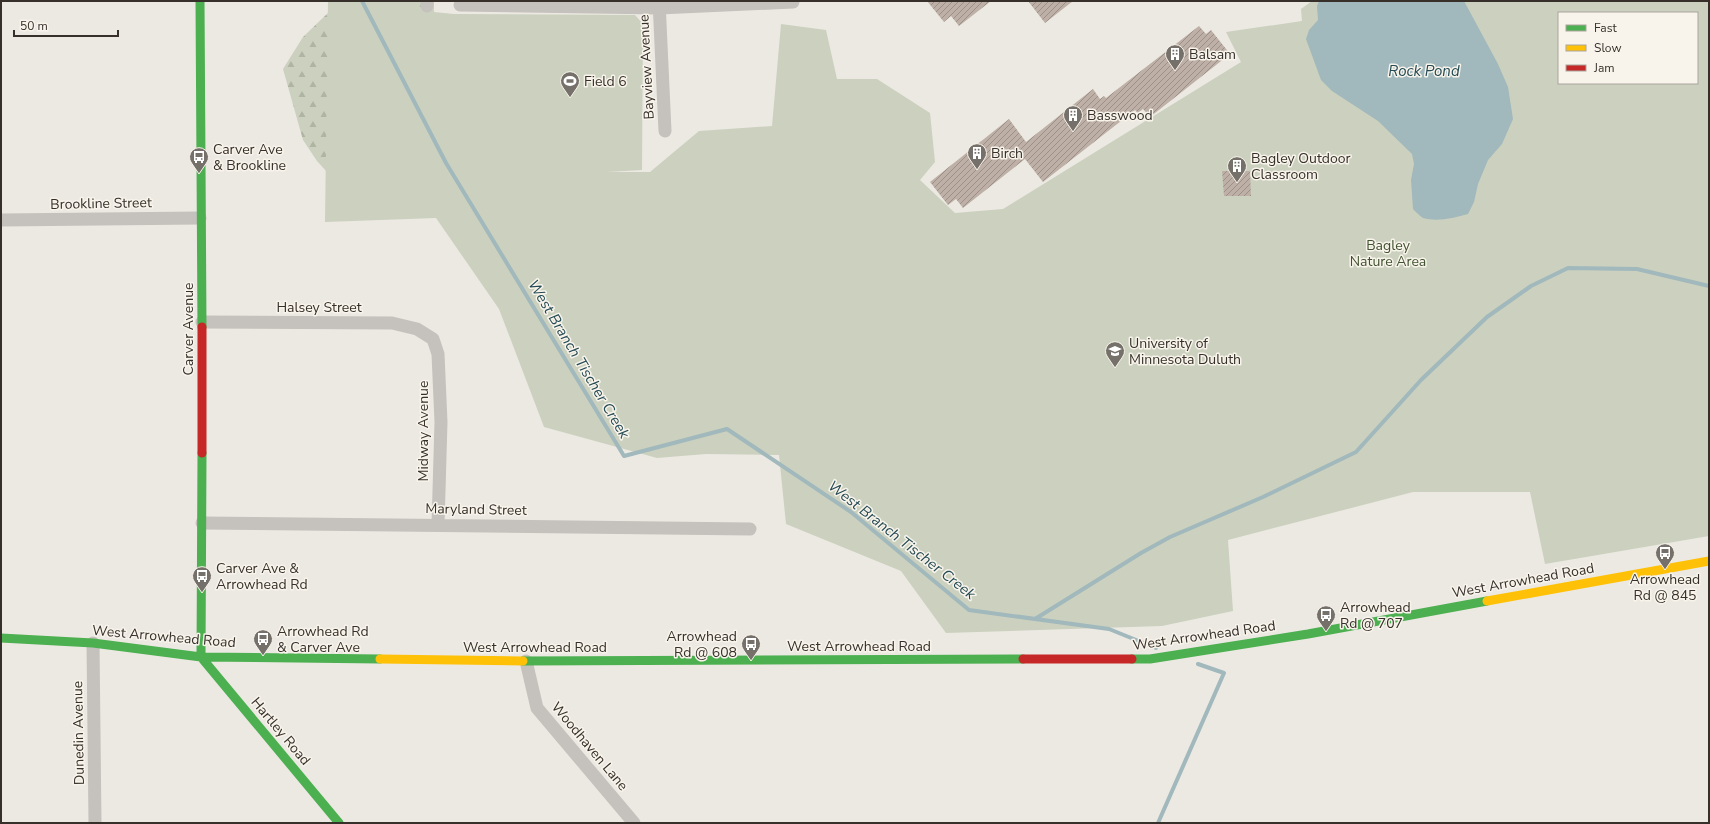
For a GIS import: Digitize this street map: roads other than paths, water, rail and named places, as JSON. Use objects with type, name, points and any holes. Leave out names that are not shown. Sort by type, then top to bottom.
[{"type":"street","name":"Carver Avenue","points":[[200,1],[202,657]]},
{"type":"street","points":[[460,5],[793,2]]},
{"type":"street","name":"Bayview Avenue","points":[[659,4],[665,131]]},
{"type":"street","name":"Brookline Street","points":[[1,220],[200,218]]},
{"type":"street","name":"Halsey Street","points":[[202,322],[392,323],[417,329],[433,338]]},
{"type":"street","name":"Midway Avenue","points":[[433,338],[438,354],[441,422],[438,525]]},
{"type":"street","name":"Maryland Street","points":[[202,523],[750,529]]},
{"type":"street","name":"West Arrowhead Road","points":[[1,638],[93,643],[202,657],[526,661],[1150,659],[1308,634],[1709,561]]},
{"type":"street","name":"Dunedin Avenue","points":[[93,643],[95,823]]},
{"type":"street","name":"Hartley Road","points":[[202,657],[339,823]]},
{"type":"street","name":"Woodhaven Lane","points":[[526,661],[538,708],[634,823]]},
{"type":"water","name":"Rock Pond","points":[[1319,1],[1464,1],[1498,64],[1508,87],[1513,119],[1502,144],[1488,160],[1478,184],[1474,202],[1468,214],[1434,220],[1423,218],[1418,214],[1413,209],[1411,180],[1414,164],[1412,154],[1378,121],[1332,91],[1321,80],[1306,39],[1309,30],[1318,20],[1317,6]]},
{"type":"waterway","name":"West Branch Tischer Creek","points":[[362,1],[446,163],[624,456],[727,429],[851,512],[969,610],[1109,629],[1156,648]]},
{"type":"waterway","points":[[1035,619],[1141,553],[1170,537],[1263,497],[1356,452],[1421,380],[1487,317],[1531,286],[1568,268],[1637,269],[1709,286]]},
{"type":"waterway","name":"West Branch Tischer Creek","points":[[1158,823],[1224,673],[1198,664]]},
{"type":"place","name":"Balsam","points":[[1175,71]]},
{"type":"place","name":"Field 6","points":[[570,98]]},
{"type":"place","name":"Basswood","points":[[1073,132]]},
{"type":"place","name":"Birch","points":[[977,170]]},
{"type":"place","name":"Carver Ave & Brookline","points":[[199,174]]},
{"type":"place","name":"Bagley Outdoor Classroom","points":[[1237,183]]},
{"type":"place","name":"University of Minnesota Duluth","points":[[1115,368]]},
{"type":"place","name":"Arrowhead Rd @ 845","points":[[1665,570]]},
{"type":"place","name":"Carver Ave & Arrowhead Rd","points":[[202,593]]},
{"type":"place","name":"Arrowhead Rd @ 707","points":[[1326,632]]},
{"type":"place","name":"Arrowhead Rd & Carver Ave","points":[[263,656]]},
{"type":"place","name":"Arrowhead Rd @ 608","points":[[751,661]]},
{"type":"park label","name":"Bagley Nature Area","points":[[1388,254]]}]
